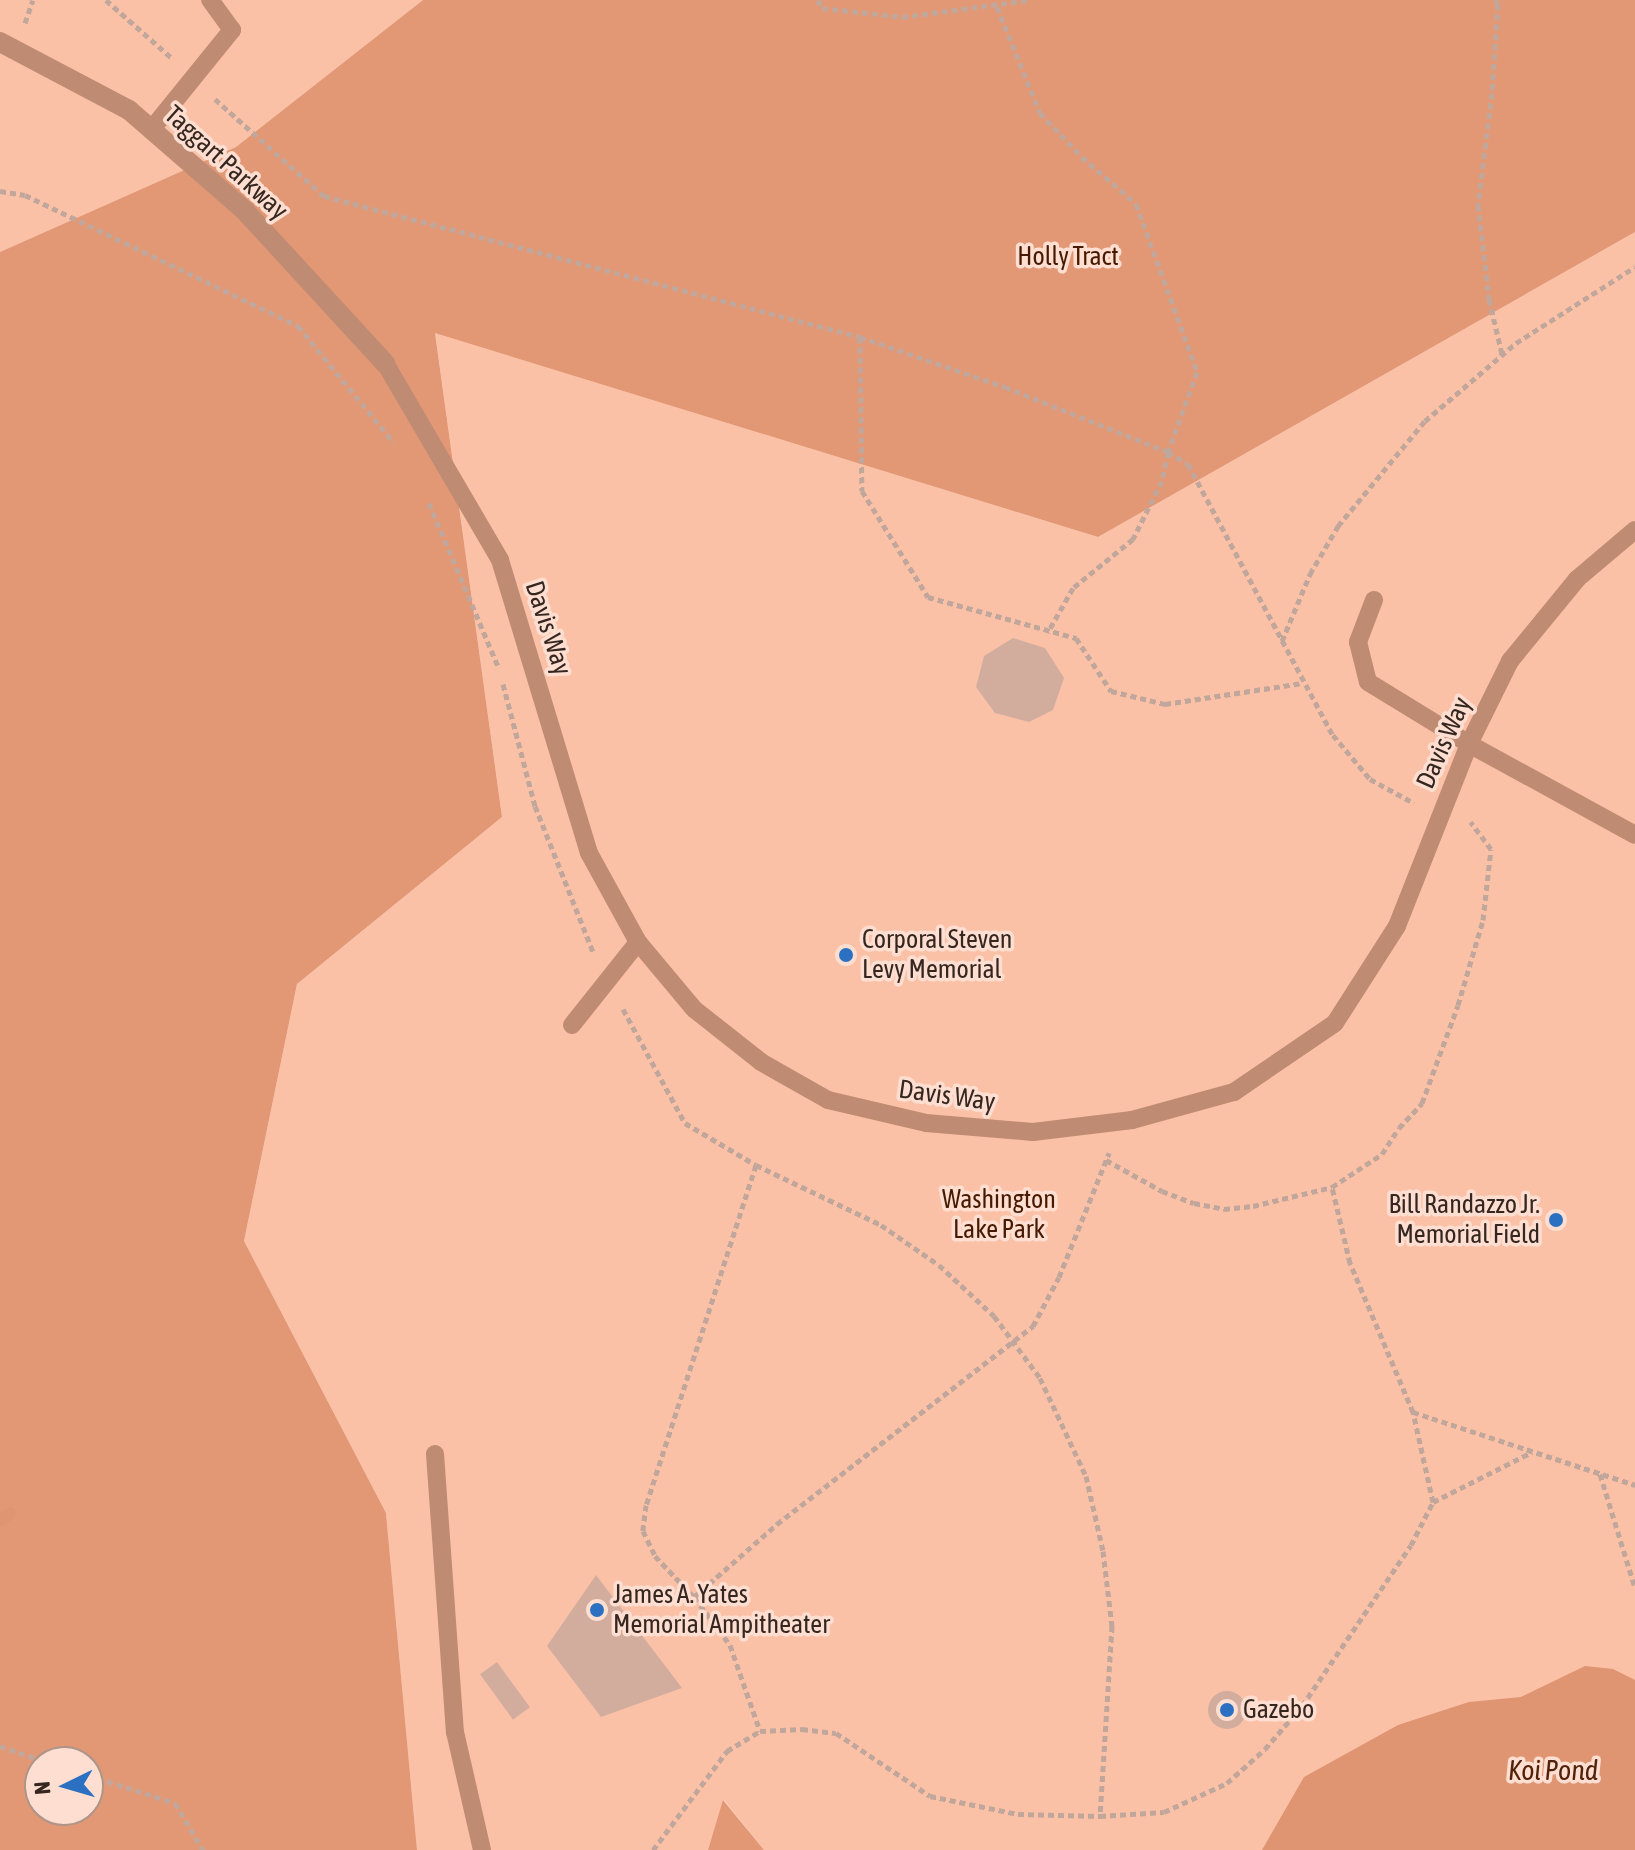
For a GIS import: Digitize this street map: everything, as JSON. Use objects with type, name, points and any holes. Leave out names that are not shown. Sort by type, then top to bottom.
[{"type":"street","name":"Taggart Parkway","points":[[0,42],[129,110],[245,211],[385,363]]},
{"type":"lane","points":[[151,130],[232,30],[210,0]]},
{"type":"lane","name":"Davis Way","points":[[385,363],[500,560],[589,853],[638,942],[694,1009],[761,1062],[828,1100],[926,1123],[1033,1132],[1117,1122],[1234,1092],[1335,1023],[1397,926],[1469,744],[1510,661],[1577,579],[1635,530]]},
{"type":"lane","points":[[1374,600],[1358,642],[1368,682],[1469,744],[1635,835]]},
{"type":"lane","points":[[572,1025],[638,942]]},
{"type":"lane","points":[[435,1454],[455,1732],[482,1850]]},
{"type":"path","points":[[106,0],[324,196],[860,337],[1005,387],[1168,452],[1188,464],[1302,683],[1333,735],[1370,779],[1414,803]]},
{"type":"path","points":[[818,0],[822,8],[902,17],[997,7],[1029,0]]},
{"type":"path","points":[[1495,0],[1498,4],[1492,93],[1478,205],[1489,299],[1502,354]]},
{"type":"path","points":[[997,7],[1040,113],[1082,157],[1136,204],[1197,372],[1168,452],[1162,481],[1133,539],[1073,588],[1048,632]]},
{"type":"path","points":[[1282,641],[1310,574],[1338,526],[1425,421],[1502,354],[1635,267]]},
{"type":"path","points":[[860,337],[862,491],[928,597],[1076,638],[1111,691],[1165,704],[1302,683]]},
{"type":"path","points":[[1106,1160],[1162,1191],[1194,1203],[1224,1209],[1253,1206],[1332,1187],[1382,1154],[1399,1128],[1422,1103],[1483,920],[1491,849],[1468,817]]},
{"type":"path","points":[[694,1597],[777,1524],[1033,1326],[1059,1277],[1106,1160],[1117,1122]]},
{"type":"path","points":[[756,1165],[646,1505],[643,1531],[655,1556],[694,1597],[730,1645],[760,1731]]},
{"type":"path","points":[[1332,1187],[1350,1263],[1413,1412],[1433,1502]]},
{"type":"path","points":[[1413,1412],[1635,1485]]},
{"type":"path","points":[[653,1850],[727,1751],[760,1731],[802,1729],[836,1733],[930,1796],[1018,1814],[1100,1816],[1164,1812],[1227,1783],[1265,1749],[1302,1706],[1378,1595],[1411,1545],[1433,1502],[1533,1452]]},
{"type":"path","points":[[1600,1474],[1635,1588]]},
{"type":"path","points":[[0,1746],[24,1754]]},
{"type":"path","points":[[104,1780],[175,1803],[203,1850]]},
{"type":"green space","points":[[0,0],[423,0],[236,147],[0,252]]},
{"type":"green space","name":"Holly Tract","points":[[423,0],[1635,0],[1635,232],[1098,537],[435,333],[502,817],[297,984],[244,1241],[386,1513],[417,1850],[0,1850],[0,252],[236,147]]},
{"type":"green space","name":"Washington Lake Park","points":[[1635,232],[1635,1850],[764,1850],[724,1800],[708,1850],[417,1850],[386,1513],[244,1241],[297,984],[502,817],[435,332],[1098,537]]},
{"type":"green space","points":[[723,1800],[764,1850],[708,1850]]},
{"type":"water","name":"Koi Pond","points":[[1585,1666],[1613,1669],[1635,1680],[1635,1850],[1262,1850],[1304,1777],[1398,1725],[1469,1702],[1521,1697]]},
{"type":"building","points":[[1013,638],[1045,648],[1064,678],[1053,710],[1029,722],[995,713],[976,687],[984,656]]},
{"type":"building","name":"James A. Yates Memorial Ampitheater","points":[[596,1575],[682,1688],[601,1717],[547,1646]]},
{"type":"building","points":[[497,1662],[530,1707],[513,1720],[480,1674]]},
{"type":"building","name":"Gazebo","points":[[1227,1691],[1240,1697],[1246,1710],[1240,1723],[1227,1729],[1214,1723],[1208,1710],[1214,1697]]},
{"type":"waterway","points":[[0,1520],[10,1514]]},
{"type":"place","name":"Corporal Steven Levy Memorial","points":[[846,955]]},
{"type":"place","name":"Bill Randazzo Jr. Memorial Field","points":[[1556,1220]]},
{"type":"place","name":"James A. Yates Memorial Ampitheater","points":[[597,1610]]},
{"type":"place","name":"Gazebo","points":[[1227,1710]]}]
